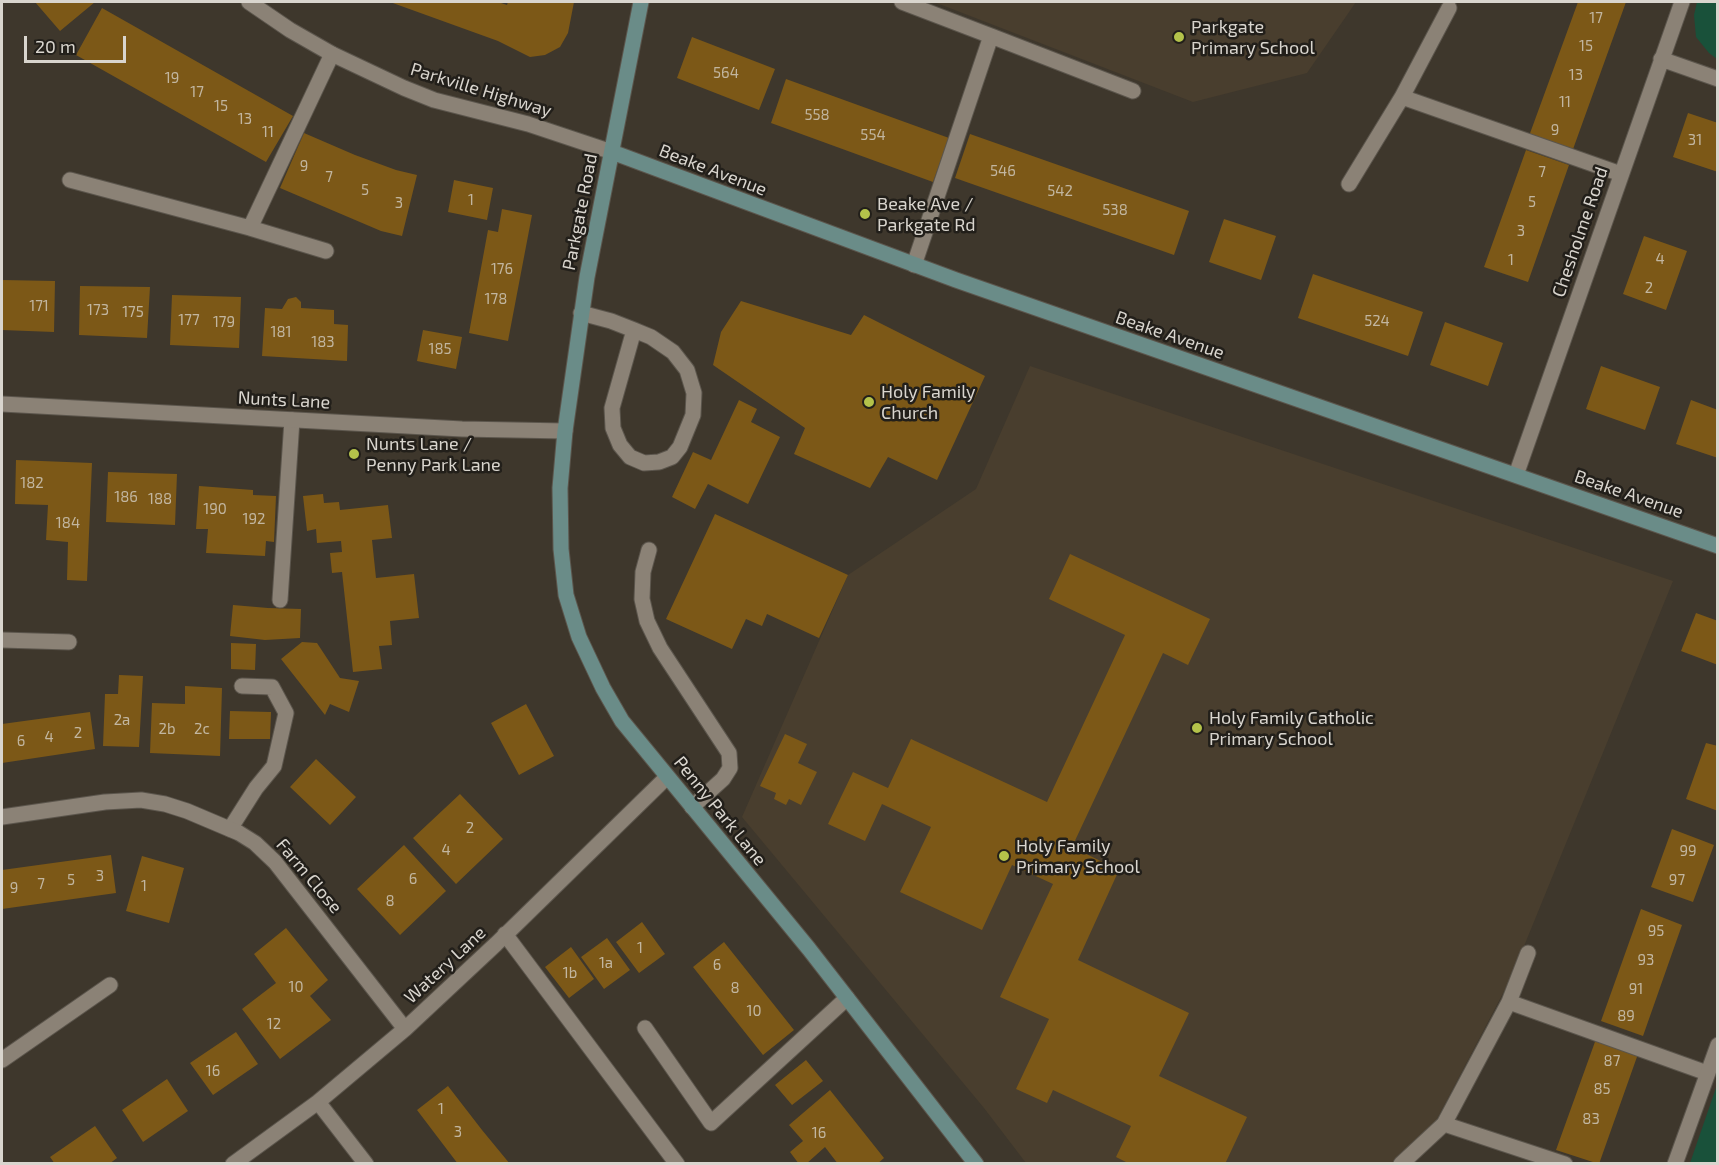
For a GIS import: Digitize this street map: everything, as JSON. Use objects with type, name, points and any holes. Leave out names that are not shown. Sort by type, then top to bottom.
[{"type":"street","name":"Parkville Highway","points":[[249,2],[290,30],[378,77],[434,100],[528,123],[612,152]]},
{"type":"street","name":"Parkgate Road","points":[[564,431],[581,313],[641,2]]},
{"type":"street","points":[[902,2],[1133,91]]},
{"type":"street","name":"Chesholme Road","points":[[1516,475],[1682,2]]},
{"type":"street","points":[[1349,184],[1402,97],[1449,8]]},
{"type":"street","points":[[915,265],[991,36]]},
{"type":"street","points":[[250,228],[332,54]]},
{"type":"street","points":[[1661,60],[1718,79]]},
{"type":"street","points":[[1402,97],[1621,174]]},
{"type":"street","name":"Beake Avenue","points":[[612,152],[915,265],[1718,546]]},
{"type":"street","points":[[70,180],[250,228],[326,251]]},
{"type":"street","points":[[581,313],[611,321],[634,330],[651,337],[673,352],[687,370],[694,393],[693,415],[680,447],[672,456],[659,462],[644,463],[630,457],[620,445],[613,428],[612,408],[634,330]]},
{"type":"street","name":"Nunts Lane","points":[[2,404],[462,429],[564,431]]},
{"type":"street","points":[[280,600],[292,420]]},
{"type":"street","name":"Penny Park Lane","points":[[564,431],[560,488],[561,549],[566,594],[579,637],[603,688],[622,721],[809,949],[976,1164]]},
{"type":"street","points":[[649,550],[643,572],[642,599],[647,621],[660,648],[729,753],[730,768],[723,779],[692,807]]},
{"type":"street","points":[[2,640],[69,642]]},
{"type":"street","points":[[230,829],[256,788],[274,766],[286,713],[272,687],[242,686]]},
{"type":"street","name":"Watery Lane","points":[[233,1164],[318,1102],[405,1029],[667,777]]},
{"type":"street","name":"Farm Close","points":[[2,817],[105,802],[141,800],[187,811],[230,829],[255,843],[275,862],[405,1029]]},
{"type":"street","points":[[506,934],[677,1164]]},
{"type":"street","points":[[1401,1164],[1444,1124],[1509,1002],[1528,953]]},
{"type":"street","points":[[2,1060],[110,985]]},
{"type":"street","points":[[645,1028],[711,1123],[846,998]]},
{"type":"street","points":[[1509,1002],[1707,1073]]},
{"type":"street","points":[[1675,1164],[1718,1045]]},
{"type":"street","points":[[318,1102],[366,1164]]},
{"type":"street","points":[[1444,1124],[1565,1164]]},
{"type":"shaded area","name":"Parkgate Primary School","points":[[934,2],[1356,2],[1307,73],[1193,102]]},
{"type":"shaded area","name":"Holy Family Catholic Primary School","points":[[1030,366],[1673,581],[1511,978],[1426,1140],[1401,1163],[1026,1163],[984,1108],[742,817],[848,575],[976,489]]},
{"type":"green space","points":[[1697,2],[1717,2],[1717,59],[1696,37],[1694,15]]},
{"type":"green space","points":[[1717,1085],[1717,1163],[1690,1163]]},
{"type":"building","points":[[35,2],[95,2],[60,31]]},
{"type":"building","points":[[390,2],[498,2],[507,5],[508,2],[574,2],[568,33],[560,47],[545,55],[530,57],[498,41]]},
{"type":"building","points":[[1578,2],[1626,2],[1572,152],[1529,136]]},
{"type":"building","points":[[102,8],[293,116],[266,162],[76,55]]},
{"type":"building","points":[[692,37],[775,69],[759,110],[677,78]]},
{"type":"building","points":[[786,79],[949,138],[933,182],[771,123]]},
{"type":"building","points":[[1688,113],[1718,123],[1718,172],[1673,157]]},
{"type":"building","points":[[304,133],[355,155],[417,175],[402,236],[381,231],[280,188]]},
{"type":"building","points":[[970,134],[1189,211],[1174,255],[955,178]]},
{"type":"building","points":[[1526,150],[1569,165],[1528,282],[1484,267]]},
{"type":"building","points":[[454,180],[493,188],[487,220],[448,212]]},
{"type":"building","points":[[502,209],[532,215],[508,341],[469,333],[488,230],[498,232]]},
{"type":"building","points":[[1224,219],[1276,236],[1261,280],[1209,262]]},
{"type":"building","points":[[1644,236],[1687,251],[1666,310],[1623,294]]},
{"type":"building","points":[[1313,274],[1423,312],[1408,356],[1298,318]]},
{"type":"building","points":[[2,280],[55,281],[54,332],[2,330]]},
{"type":"building","points":[[80,286],[150,287],[147,338],[79,335]]},
{"type":"building","points":[[172,295],[241,297],[239,348],[170,345]]},
{"type":"building","points":[[296,297],[301,302],[301,308],[334,310],[334,324],[348,325],[347,361],[262,356],[265,308],[282,309],[288,299]]},
{"type":"building","name":"Holy Family Church","points":[[741,301],[851,335],[864,315],[985,376],[937,480],[888,457],[870,488],[794,454],[805,428],[713,365],[721,332]]},
{"type":"building","points":[[1445,322],[1503,343],[1488,386],[1430,365]]},
{"type":"building","points":[[423,330],[462,337],[456,369],[417,361]]},
{"type":"building","points":[[1601,366],[1660,387],[1645,430],[1586,409]]},
{"type":"building","points":[[739,400],[757,409],[751,422],[780,437],[748,504],[708,484],[695,509],[672,497],[693,452],[711,460]]},
{"type":"building","points":[[1691,400],[1718,410],[1718,458],[1676,444]]},
{"type":"building","points":[[16,460],[92,463],[87,581],[67,580],[68,542],[46,540],[48,505],[15,504]]},
{"type":"building","points":[[108,472],[177,474],[175,525],[106,522]]},
{"type":"building","points":[[199,486],[253,490],[253,495],[276,496],[274,542],[266,541],[265,556],[206,553],[208,529],[196,529]]},
{"type":"building","points":[[323,494],[324,503],[339,502],[340,510],[388,505],[392,538],[372,540],[376,578],[414,574],[419,618],[390,621],[392,645],[379,646],[382,669],[353,672],[342,572],[332,573],[330,553],[342,552],[341,541],[317,543],[316,529],[307,531],[303,496]]},
{"type":"building","points":[[715,514],[848,575],[819,638],[767,614],[762,626],[746,619],[732,649],[666,619]]},
{"type":"building","name":"Holy Family Primary School","points":[[1070,554],[1210,619],[1188,665],[1163,653],[1072,847],[1119,870],[1078,960],[1189,1013],[1159,1076],[1247,1117],[1225,1164],[1130,1164],[1116,1157],[1131,1126],[1053,1090],[1047,1103],[1016,1089],[1049,1019],[1000,997],[1053,884],[1012,865],[982,930],[900,892],[931,827],[882,804],[865,841],[828,824],[853,772],[888,788],[911,739],[1047,802],[1125,635],[1049,599]]},
{"type":"building","points":[[233,605],[301,609],[300,638],[265,640],[230,636]]},
{"type":"building","points":[[1696,613],[1718,621],[1718,665],[1681,651]]},
{"type":"building","points":[[302,642],[317,643],[340,678],[359,681],[349,712],[330,704],[325,715],[281,659]]},
{"type":"building","points":[[231,643],[256,644],[255,670],[231,669]]},
{"type":"building","points":[[119,675],[143,676],[139,747],[103,746],[105,694],[118,694]]},
{"type":"building","points":[[185,686],[222,688],[220,756],[150,753],[152,703],[185,704]]},
{"type":"building","points":[[526,704],[554,756],[519,775],[491,723]]},
{"type":"building","points":[[230,711],[271,712],[270,739],[229,739]]},
{"type":"building","points":[[90,712],[95,749],[2,763],[2,724]]},
{"type":"building","points":[[785,734],[807,744],[798,763],[817,772],[801,805],[789,799],[786,805],[774,799],[776,793],[760,786]]},
{"type":"building","points":[[1706,743],[1718,746],[1718,811],[1686,799]]},
{"type":"building","points":[[316,759],[356,797],[330,825],[290,787]]},
{"type":"building","points":[[460,794],[503,839],[456,884],[413,838]]},
{"type":"building","points":[[1672,829],[1714,845],[1693,902],[1651,887]]},
{"type":"building","points":[[404,845],[446,891],[400,935],[357,889]]},
{"type":"building","points":[[111,855],[116,893],[2,909],[2,870]]},
{"type":"building","points":[[142,856],[184,868],[169,923],[126,911]]},
{"type":"building","points":[[1641,909],[1682,925],[1643,1036],[1601,1021]]},
{"type":"building","points":[[642,922],[665,954],[639,973],[616,942]]},
{"type":"building","points":[[286,928],[328,980],[310,996],[331,1020],[280,1059],[242,1009],[276,983],[254,954]]},
{"type":"building","points":[[607,938],[630,970],[604,989],[581,957]]},
{"type":"building","points":[[724,942],[794,1030],[763,1055],[693,967]]},
{"type":"building","points":[[571,947],[594,979],[569,998],[545,967]]},
{"type":"building","points":[[236,1032],[258,1064],[213,1095],[190,1063]]},
{"type":"building","points":[[1596,1039],[1638,1054],[1599,1164],[1556,1150]]},
{"type":"building","points":[[806,1060],[823,1081],[792,1105],[775,1085]]},
{"type":"building","points":[[167,1079],[188,1111],[143,1142],[122,1110]]},
{"type":"building","points":[[448,1086],[510,1164],[458,1164],[417,1110]]},
{"type":"building","points":[[830,1090],[884,1158],[877,1164],[838,1164],[825,1147],[806,1164],[799,1164],[790,1152],[803,1141],[789,1125]]},
{"type":"building","points":[[95,1126],[117,1158],[109,1164],[55,1164],[50,1157]]},
{"type":"place","name":"Parkgate Primary School","points":[[1179,37]]},
{"type":"place","name":"Beake Ave / Parkgate Rd","points":[[865,214]]},
{"type":"place","name":"Holy Family Church","points":[[869,402]]},
{"type":"place","name":"Nunts Lane / Penny Park Lane","points":[[354,454]]},
{"type":"place","name":"Holy Family Catholic Primary School","points":[[1197,728]]},
{"type":"place","name":"Holy Family Primary School","points":[[1004,856]]}]
